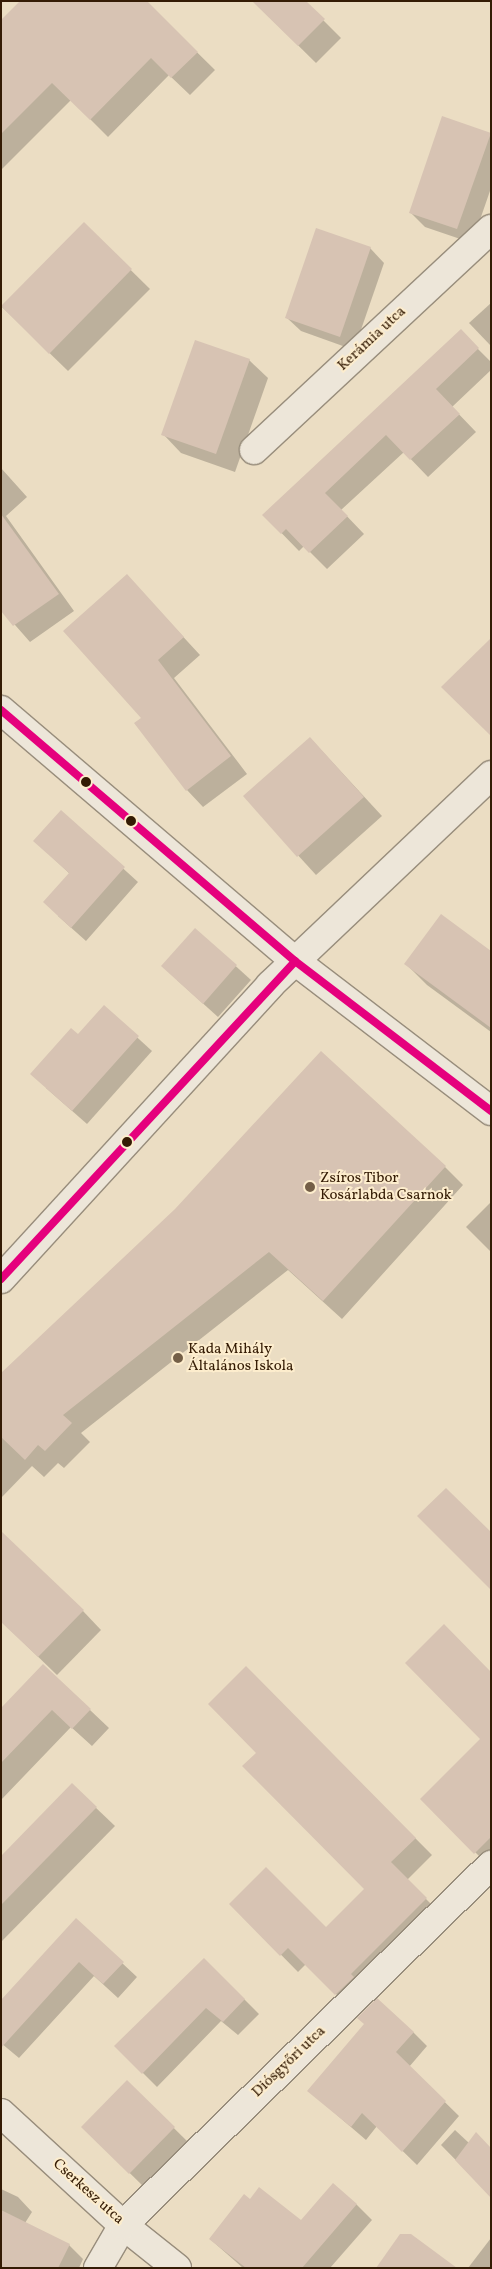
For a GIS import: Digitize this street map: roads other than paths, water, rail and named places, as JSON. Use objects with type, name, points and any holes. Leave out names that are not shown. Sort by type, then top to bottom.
[{"type":"street","name":"Kerámia utca","points":[[254,450],[491,229]]},
{"type":"street","points":[[1,710],[295,962],[491,1112]]},
{"type":"street","points":[[1,1279],[295,962],[491,775]]},
{"type":"street","name":"Diósgyőri utca","points":[[98,2268],[123,2225],[491,1865]]},
{"type":"street","name":"Cserkesz utca","points":[[1,2113],[123,2225],[177,2268]]},
{"type":"place","name":"Zsíros Tibor Kosárlabda Csarnok","points":[[310,1187]]},
{"type":"place","name":"Kada Mihály Általános Iskola","points":[[178,1358]]}]
